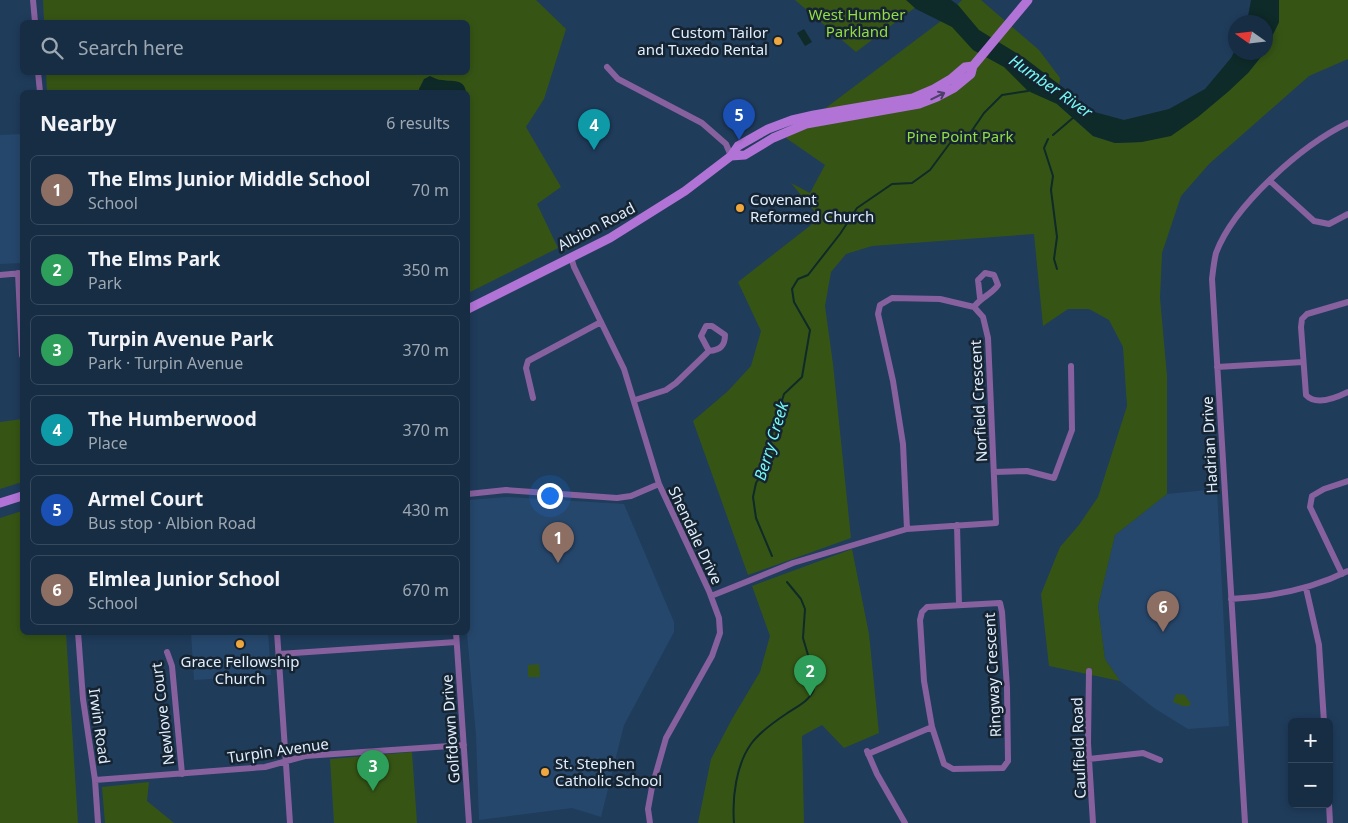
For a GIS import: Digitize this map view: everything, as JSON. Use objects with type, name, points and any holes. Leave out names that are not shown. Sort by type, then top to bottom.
[{"type":"main road","name":"Albion Road","points":[[470,308],[610,238],[685,191],[732,156],[738,146],[768,129],[814,114],[913,98],[934,89],[951,79],[965,67],[973,66],[1028,0]]},
{"type":"main road","points":[[0,503],[20,497]]},
{"type":"street","points":[[33,0],[35,20]]},
{"type":"street","points":[[607,67],[618,79],[702,123],[726,144],[732,156]]},
{"type":"street","points":[[38,75],[40,90]]},
{"type":"street","name":"Hadrian Drive","points":[[1245,823],[1212,279],[1216,254],[1227,232],[1242,212],[1270,181],[1311,144],[1348,123]]},
{"type":"street","points":[[1270,181],[1314,221],[1329,224],[1348,214]]},
{"type":"street","name":"Shendale Drive","points":[[570,257],[624,369],[659,484],[711,596],[719,618],[720,633],[712,656],[666,738],[652,787],[648,809],[650,823]]},
{"type":"street","points":[[0,274],[20,273]]},
{"type":"street","points":[[907,529],[903,444],[893,381],[878,314],[880,305],[892,298],[940,299],[974,307],[980,298]]},
{"type":"street","points":[[1348,302],[1326,310],[1311,312],[1304,316],[1301,327],[1304,392],[1308,397],[1319,401],[1348,392]]},
{"type":"street","name":"Norfield Crescent","points":[[711,596],[793,563],[907,529],[996,523],[988,338],[983,317],[974,307]]},
{"type":"street","points":[[533,398],[526,368],[528,361],[601,322]]},
{"type":"street","points":[[634,400],[666,390],[676,383],[709,351]]},
{"type":"street","points":[[1217,367],[1302,362]]},
{"type":"street","points":[[994,472],[1028,471],[1054,478],[1072,430],[1071,366]]},
{"type":"street","points":[[1231,600],[1253,598],[1306,588],[1345,573],[1310,507],[1312,496],[1324,489],[1348,481]]},
{"type":"street","points":[[470,494],[506,490],[617,498],[631,496],[659,484]]},
{"type":"street","points":[[957,525],[959,605]]},
{"type":"street","points":[[1306,588],[1319,646],[1324,718]]},
{"type":"street","name":"Ringway Crescent","points":[[1000,603],[1006,669],[1008,761],[1003,768],[953,769],[944,764],[932,727],[924,681],[920,620],[922,612],[927,607],[959,605],[1000,603]]},
{"type":"street","name":"Irwin Road","points":[[78,635],[84,700],[95,780],[98,823]]},
{"type":"street","points":[[277,635],[290,823]]},
{"type":"street","name":"Golfdown Drive","points":[[456,635],[469,823]]},
{"type":"street","points":[[279,654],[456,642]]},
{"type":"street","name":"Newlove Court","points":[[167,652],[172,666],[182,774]]},
{"type":"street","name":"Caulfield Road","points":[[1089,671],[1089,759],[1093,823]]},
{"type":"street","points":[[905,823],[877,774],[868,753],[932,727]]},
{"type":"street","name":"Turpin Avenue","points":[[95,780],[265,767],[305,756],[464,744]]},
{"type":"street","points":[[1089,759],[1144,753],[1160,760]]},
{"type":"street","points":[[1329,808],[1330,823]]},
{"type":"shaded area","points":[[20,134],[20,263],[0,264],[0,135]]},
{"type":"shaded area","points":[[1217,489],[1229,726],[1188,729],[1154,708],[1120,681],[1105,659],[1098,606],[1115,535],[1167,494]]},
{"type":"shaded area","points":[[507,497],[624,504],[674,622],[674,632],[624,725],[601,817],[572,808],[479,820],[476,735],[467,635],[470,635],[470,500]]},
{"type":"shaded area","points":[[191,635],[268,635],[271,675],[194,680]]},
{"type":"green space","points":[[43,0],[536,0],[566,29],[544,99],[526,127],[561,187],[537,204],[558,248],[470,292],[470,90],[47,90],[46,75],[470,75],[470,20],[44,20]]},
{"type":"green space","name":"West Humber Parkland","points":[[795,0],[925,0],[856,52]]},
{"type":"green space","name":"Pine Point Park","points":[[962,0],[981,0],[1039,50],[1060,78],[1057,104],[1093,136],[1115,143],[1142,142],[1248,73],[1258,60],[1273,60],[1273,34],[1279,22],[1279,0],[1348,0],[1348,59],[1309,76],[1209,164],[1181,196],[1162,253],[1160,298],[1167,376],[1167,494],[1115,535],[1098,606],[1105,659],[1120,681],[1049,666],[1041,594],[1060,547],[1079,525],[1098,497],[1127,406],[1123,347],[1109,320],[1089,309],[1068,309],[1043,326],[1034,234],[872,246],[846,254],[831,272],[825,306],[851,538],[748,575],[693,421],[728,391],[751,366],[761,331],[738,282],[820,218],[791,183],[810,193],[825,165],[786,138],[941,21]]},
{"type":"green space","points":[[20,419],[20,483],[0,489],[0,422]]},
{"type":"green space","points":[[20,512],[20,635],[66,635],[78,823],[0,823],[0,518]]},
{"type":"green space","points":[[852,549],[869,634],[879,733],[844,748],[822,725],[802,736],[804,823],[698,823],[711,759],[760,672],[770,636],[752,586]]},
{"type":"green space","points":[[539,664],[540,677],[528,677],[528,665]]},
{"type":"green space","points":[[1176,694],[1186,696],[1191,703],[1189,706],[1173,702]]},
{"type":"green space","points":[[412,752],[417,823],[334,823],[330,759]]},
{"type":"green space","points":[[149,782],[147,801],[174,823],[105,823],[102,787]]},
{"type":"water","name":"Humber River","points":[[906,0],[951,0],[958,5],[979,30],[1026,59],[1065,89],[1077,104],[1087,110],[1124,120],[1169,109],[1205,89],[1229,60],[1258,60],[1229,91],[1198,117],[1171,136],[1142,142],[1115,143],[1093,136],[1057,104],[1028,91],[1004,67],[973,50],[952,27],[916,9]]},
{"type":"water","points":[[1251,0],[1279,0],[1279,22],[1273,34],[1273,15],[1248,15]]},
{"type":"water","points":[[804,29],[812,42],[805,46],[797,33]]},
{"type":"water","points":[[430,76],[439,80],[453,81],[463,84],[466,90],[419,90],[424,79]]},
{"type":"waterway","name":"Berry Creek","points":[[772,556],[756,518],[753,497],[756,483],[764,470],[784,394],[802,377],[810,330],[794,302],[792,289],[798,279],[808,275],[840,234],[857,208],[892,184],[912,183],[930,170],[950,143],[958,141],[971,132],[984,113],[1002,95],[1028,91]]},
{"type":"waterway","name":"Humber River","points":[[1053,135],[1074,117]]},
{"type":"waterway","points":[[1048,139],[1044,148],[1053,176],[1051,190],[1057,237],[1054,259],[1057,269]]},
{"type":"waterway","name":"Berry Creek","points":[[734,823],[736,782],[746,752],[762,732],[806,700],[814,689],[808,676],[808,655],[803,638],[805,609],[801,599],[787,582]]},
{"type":"place","name":"Custom Tailor and Tuxedo Rental","points":[[778,41]]},
{"type":"place","name":"Armel Court","points":[[739,140]]},
{"type":"place","name":"The Humberwood","points":[[594,150]]},
{"type":"place","name":"Covenant Reformed Church","points":[[740,208]]},
{"type":"place","name":"The Elms Junior Middle School","points":[[558,563]]},
{"type":"place","name":"Elmlea Junior School","points":[[1163,632]]},
{"type":"place","name":"Grace Fellowship Church","points":[[240,644]]},
{"type":"place","name":"The Elms Park","points":[[810,696]]},
{"type":"place","name":"St. Stephen Catholic School","points":[[545,772]]},
{"type":"place","name":"Turpin Avenue Park","points":[[373,791]]}]
